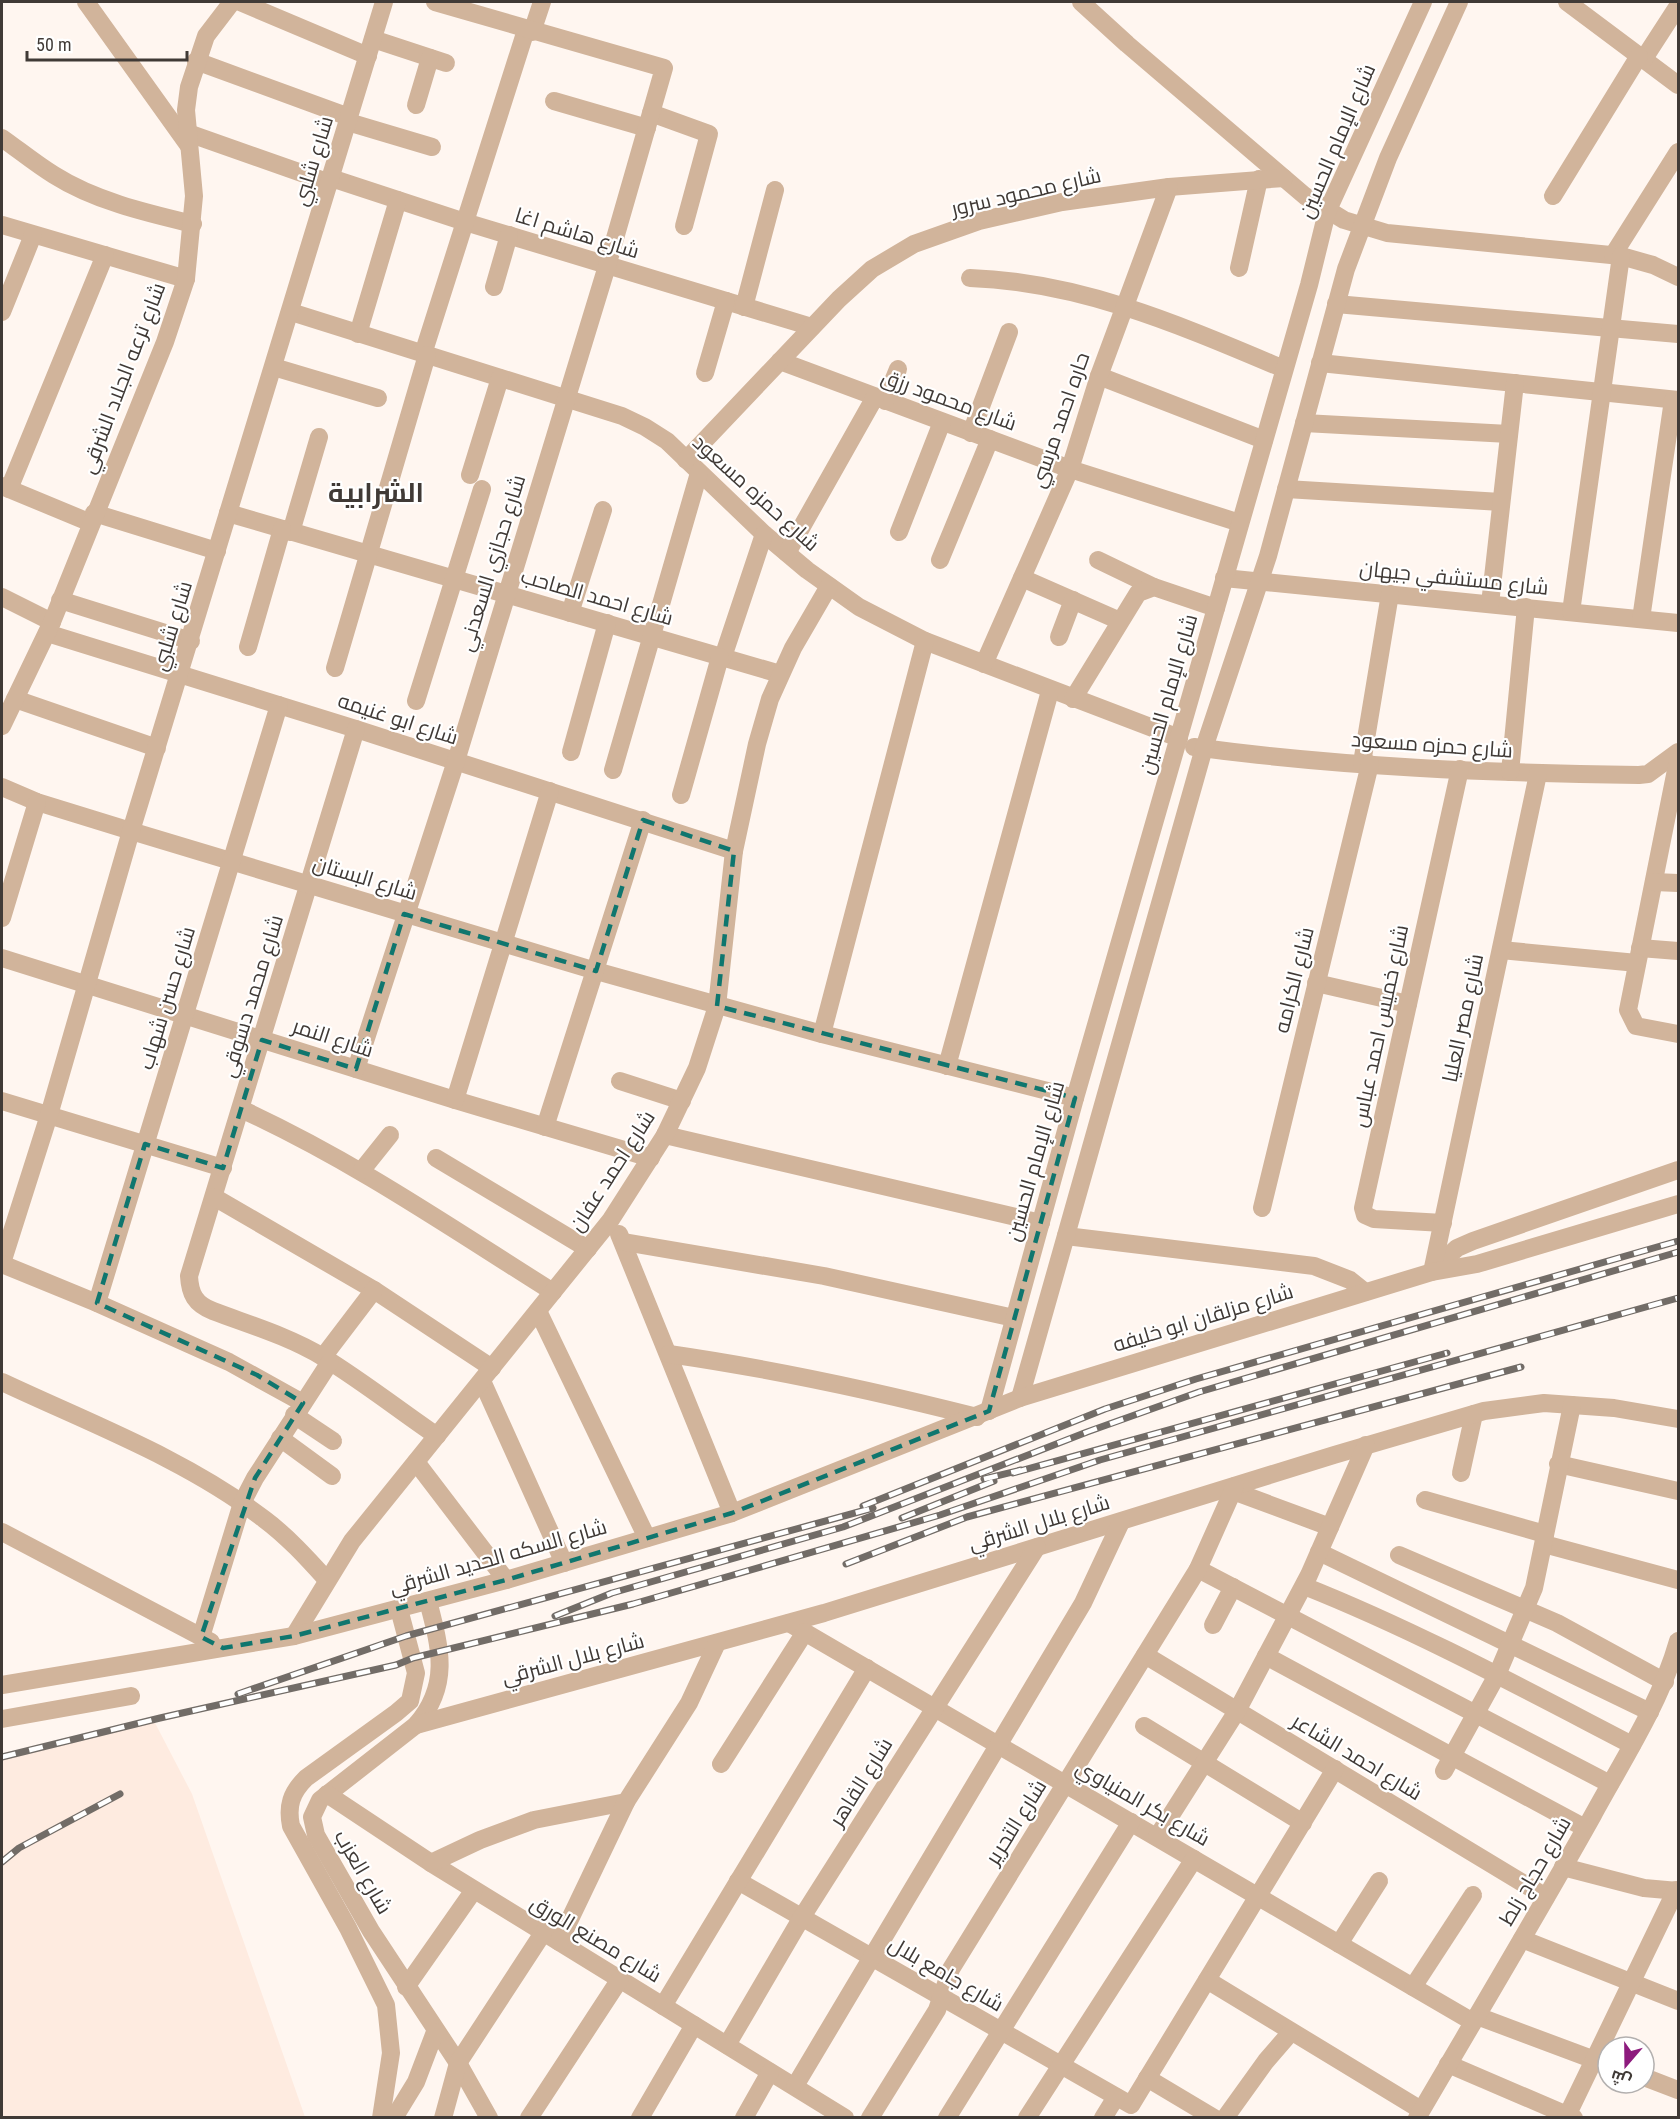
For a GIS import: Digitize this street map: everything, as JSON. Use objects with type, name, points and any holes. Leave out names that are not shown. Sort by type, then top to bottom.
[{"type":"street","points":[[86,2],[188,140]]},
{"type":"street","name":"شارع ترعه الجلاد الشرقي","points":[[2,726],[10,699],[49,628],[165,342],[186,279],[194,196],[186,110],[196,61],[206,36],[232,2]]},
{"type":"street","points":[[240,2],[370,48],[438,60],[416,105]]},
{"type":"street","name":"شارع شلبي","points":[[2,1263],[49,1115],[85,983],[384,2]]},
{"type":"street","points":[[435,2],[529,31]]},
{"type":"street","points":[[335,669],[465,222],[529,31],[542,2]]},
{"type":"street","points":[[1081,2],[1127,44],[1327,212],[1360,227],[1387,233],[1617,256],[1653,265],[1678,277]]},
{"type":"street","name":"شارع الإمام الحسين","points":[[983,1414],[1014,1318],[1327,212],[1423,2]]},
{"type":"street","points":[[1020,1398],[1204,748],[1237,645],[1261,581],[1336,304],[1360,227],[1388,158],[1459,2]]},
{"type":"street","points":[[1567,2],[1592,9],[1641,58],[1678,85]]},
{"type":"street","points":[[1553,196],[1641,58],[1678,6]]},
{"type":"street","name":"شارع حجازي السعدني","points":[[356,1069],[404,914],[456,761],[607,266],[664,68],[529,31]]},
{"type":"street","points":[[196,61],[348,120],[432,147]]},
{"type":"street","points":[[554,101],[649,121],[711,127],[684,226]]},
{"type":"street","points":[[2,138],[55,176],[80,188],[123,205],[193,224]]},
{"type":"street","name":"شارع هاشم اغا","points":[[188,140],[398,200],[607,266],[812,327]]},
{"type":"street","points":[[1571,612],[1611,328],[1617,256],[1678,152]]},
{"type":"street","name":"شارع محمود سرور","points":[[693,466],[780,361],[812,327],[872,268],[914,244],[978,221],[1052,205],[1170,187],[1284,178]]},
{"type":"street","points":[[1239,268],[1258,179]]},
{"type":"street","name":"حاره احمد مرسي","points":[[984,664],[1070,469],[1099,376],[1170,187]]},
{"type":"street","points":[[744,307],[776,190]]},
{"type":"street","points":[[358,334],[398,200]]},
{"type":"street","points":[[2,225],[186,279]]},
{"type":"street","points":[[2,312],[33,234]]},
{"type":"street","points":[[494,287],[509,235]]},
{"type":"street","points":[[105,255],[5,487],[93,518],[217,551]]},
{"type":"street","points":[[970,278],[1049,286],[1126,305],[1284,369]]},
{"type":"street","points":[[705,373],[726,301]]},
{"type":"street","points":[[1336,304],[1678,334]]},
{"type":"street","name":"شارع حمزه مسعود","points":[[291,312],[622,416],[645,427],[693,466],[787,553],[828,586],[891,625],[925,641],[1178,741],[1204,748],[1366,764],[1538,774],[1648,774],[1678,752]]},
{"type":"street","points":[[971,433],[1009,332]]},
{"type":"street","name":"شارع محمود رزق","points":[[780,361],[1070,469],[1240,523]]},
{"type":"street","points":[[1320,363],[1676,400],[1641,619]]},
{"type":"street","points":[[274,367],[378,398]]},
{"type":"street","points":[[787,553],[898,369]]},
{"type":"street","points":[[1099,376],[1264,440]]},
{"type":"street","points":[[416,701],[454,579],[500,378]]},
{"type":"street","points":[[1490,604],[1515,383]]},
{"type":"street","points":[[899,532],[942,422]]},
{"type":"street","points":[[1304,423],[1509,434]]},
{"type":"street","points":[[248,647],[319,436]]},
{"type":"street","points":[[940,560],[990,439]]},
{"type":"street","points":[[613,770],[651,636],[693,466]]},
{"type":"street","points":[[1286,489],[1501,502]]},
{"type":"street","points":[[570,613],[603,510]]},
{"type":"street","name":"شارع احمد الصاحب","points":[[228,513],[780,674]]},
{"type":"street","points":[[681,795],[721,657],[764,534]]},
{"type":"street","points":[[1098,561],[1154,587],[1216,608]]},
{"type":"street","points":[[1022,578],[1120,621]]},
{"type":"street","name":"شارع مستشفي جيهان","points":[[1224,578],[1678,623]]},
{"type":"street","name":"شارع احمد عفان","points":[[294,1636],[326,1579],[352,1541],[610,1221],[665,1135],[704,1049],[717,1006],[734,851],[757,744],[780,674],[828,586]]},
{"type":"street","points":[[1073,699],[1138,593],[1154,587]]},
{"type":"street","name":"شارع الكرامه","points":[[1262,1208],[1366,764],[1390,594]]},
{"type":"street","name":"شارع ابو غنيمه","points":[[2,597],[49,628],[180,675],[643,820],[734,851]]},
{"type":"street","points":[[60,600],[190,641]]},
{"type":"street","points":[[1059,637],[1073,600]]},
{"type":"street","points":[[1510,772],[1526,608]]},
{"type":"street","points":[[571,752],[607,623]]},
{"type":"street","points":[[822,1034],[925,641]]},
{"type":"street","points":[[947,1066],[1050,690]]},
{"type":"street","points":[[10,699],[157,748]]},
{"type":"street","name":"شارع حسن شهاب","points":[[97,1303],[279,705]]},
{"type":"street","name":"شارع محمد دسوقي","points":[[327,1360],[277,1334],[198,1303],[190,1292],[189,1276],[356,729]]},
{"type":"street","points":[[1678,760],[1673,814],[1654,882],[1628,1011],[1632,1022],[1642,1029],[1678,1034]]},
{"type":"street","name":"شارع خميس احمد عباس","points":[[1443,1223],[1374,1219],[1365,1215],[1364,1208],[1460,769]]},
{"type":"street","name":"شارع مصر العليا","points":[[1432,1272],[1538,774]]},
{"type":"street","name":"شارع البستان","points":[[2,787],[37,802],[596,971],[822,1034],[1075,1098]]},
{"type":"street","points":[[455,1100],[550,791]]},
{"type":"street","points":[[2,918],[37,802]]},
{"type":"street","points":[[545,1127],[643,820]]},
{"type":"street","points":[[1654,882],[1678,883]]},
{"type":"street","points":[[1501,950],[1639,955],[1678,951]]},
{"type":"street","name":"شارع النمر","points":[[2,958],[455,1100],[651,1158]]},
{"type":"street","points":[[1316,983],[1407,1004]]},
{"type":"street","points":[[620,1081],[682,1101]]},
{"type":"street","points":[[2,1101],[223,1168]]},
{"type":"street","points":[[241,1109],[363,1170],[553,1292]]},
{"type":"street","points":[[363,1170],[390,1134]]},
{"type":"street","points":[[665,1135],[1041,1222]]},
{"type":"street","points":[[436,1158],[588,1249]]},
{"type":"street","name":"شارع مزلقان ابو خليفه","points":[[1432,1272],[1443,1258],[1473,1240],[1678,1170]]},
{"type":"street","points":[[214,1197],[374,1290],[487,1374],[564,1563]]},
{"type":"street","name":"شارع مزلقان ابو خليفه","points":[[983,1414],[1020,1398],[1365,1292],[1432,1272],[1477,1264],[1678,1204]]},
{"type":"street","points":[[610,1221],[624,1242],[732,1513]]},
{"type":"street","points":[[1066,1236],[1295,1262],[1332,1272],[1365,1292]]},
{"type":"street","points":[[624,1242],[825,1276],[1014,1318]]},
{"type":"street","points":[[2,1263],[257,1375],[333,1441]]},
{"type":"street","points":[[201,1637],[242,1503],[327,1360],[374,1290]]},
{"type":"street","points":[[538,1311],[647,1538]]},
{"type":"street","points":[[669,1354],[804,1376],[983,1414]]},
{"type":"street","points":[[327,1360],[437,1436]]},
{"type":"street","points":[[2,1382],[150,1452],[242,1503],[287,1539],[326,1579]]},
{"type":"street","name":"شارع بلال الشرقي","points":[[416,1725],[717,1643],[797,1627],[1037,1546],[1474,1414],[1544,1403],[1614,1408],[1678,1419]]},
{"type":"street","points":[[1448,1763],[1497,1675],[1526,1610],[1545,1539],[1558,1464],[1572,1406]]},
{"type":"street","name":"شارع السكه الحديد الشرقي","points":[[2,1685],[294,1636],[507,1580],[732,1513],[983,1414]]},
{"type":"street","points":[[1461,1473],[1474,1414]]},
{"type":"street","points":[[280,1438],[332,1476]]},
{"type":"street","points":[[1157,1838],[1238,1711],[1304,1586],[1366,1445]]},
{"type":"street","points":[[416,1462],[507,1580]]},
{"type":"street","points":[[1558,1464],[1678,1491]]},
{"type":"street","points":[[1234,1488],[1330,1527]]},
{"type":"street","name":"شارع التحرير","points":[[870,2118],[937,2010],[951,1969],[1198,1569],[1234,1488]]},
{"type":"street","points":[[1425,1500],[1678,1580]]},
{"type":"street","points":[[795,2086],[1083,1603],[1121,1522]]},
{"type":"street","points":[[2,1532],[223,1648]]},
{"type":"street","name":"شارع القاهر","points":[[727,2045],[801,1917],[1037,1546]]},
{"type":"street","points":[[1319,1552],[1650,1712]]},
{"type":"street","points":[[1399,1555],[1526,1610],[1665,1682]]},
{"type":"street","points":[[1198,1569],[1610,1784]]},
{"type":"street","points":[[1304,1586],[1363,1610],[1497,1675],[1632,1745]]},
{"type":"street","points":[[1213,1625],[1233,1587]]},
{"type":"street","name":"شارع العزب","points":[[428,1601],[438,1641],[440,1674],[435,1697],[428,1711],[416,1725],[327,1794],[315,1808],[312,1817],[316,1835],[406,1987],[458,2063],[489,2118]]},
{"type":"street","points":[[381,2118],[389,2082],[391,2053],[391,2030],[386,2005],[348,1928],[291,1826],[289,1813],[290,1800],[296,1788],[306,1778],[410,1701],[416,1673],[399,1609]]},
{"type":"street","points":[[721,1764],[797,1627]]},
{"type":"street","name":"شارع بكر المنياوي","points":[[797,1627],[1413,1987],[1475,2019],[1596,2060]]},
{"type":"street","name":"شارع حجاج زلط","points":[[1419,2114],[1632,1745],[1665,1682],[1678,1641]]},
{"type":"street","points":[[559,1942],[626,1802],[689,1703],[717,1643]]},
{"type":"street","name":"شارع احمد الشاعر","points":[[1145,1655],[1546,1897]]},
{"type":"street","points":[[1266,1656],[1448,1763],[1585,1828]]},
{"type":"street","points":[[663,2006],[867,1668]]},
{"type":"street","points":[[2,1719],[131,1696]]},
{"type":"street","points":[[1144,1726],[1303,1823]]},
{"type":"street","points":[[1103,2118],[1147,2078],[1335,1769]]},
{"type":"street","name":"شارع مصنع الورق","points":[[327,1794],[474,1890],[845,2118]]},
{"type":"street","points":[[431,1863],[480,1840],[526,1823],[626,1802]]},
{"type":"street","points":[[947,2118],[1131,1822]]},
{"type":"street","points":[[1027,2118],[1194,1859]]},
{"type":"street","points":[[1563,1867],[1644,1888],[1677,1891],[1631,1982],[1611,2035]]},
{"type":"street","name":"شارع جامع بلال","points":[[738,1881],[1123,2101]]},
{"type":"street","points":[[1339,1944],[1379,1881]]},
{"type":"street","points":[[406,1987],[474,1890]]},
{"type":"street","points":[[1413,1987],[1473,1895]]},
{"type":"street","points":[[443,2118],[458,2063],[543,1933]]},
{"type":"street","points":[[1522,1939],[1678,2001]]},
{"type":"street","points":[[529,2118],[620,1979]]},
{"type":"street","points":[[1207,1980],[1419,2114]]},
{"type":"street","points":[[640,2118],[694,2025]]},
{"type":"street","points":[[394,2118],[416,2082],[435,2032]]},
{"type":"street","points":[[1225,2118],[1266,2061],[1291,2032]]},
{"type":"street","points":[[1448,2064],[1569,2117],[1596,2071]]},
{"type":"street","points":[[744,2118],[770,2072]]},
{"type":"street","points":[[1147,2078],[1214,2118]]},
{"type":"street","points":[[1656,2082],[1678,2090]]},
{"type":"highlighted area","points":[[643,820],[734,851],[717,1006],[1075,1098],[989,1411],[732,1513],[506,1580],[294,1636],[223,1648],[201,1637],[255,1478],[303,1403],[257,1375],[97,1303],[145,1144],[223,1168],[262,1040],[356,1069],[404,914],[596,971]]},
{"type":"shaded area","points":[[154,1721],[192,1794],[305,2117],[2,2117],[2,1755]]},
{"type":"railway","points":[[863,1506],[1105,1409],[1196,1379],[1678,1241]]},
{"type":"railway","points":[[555,1616],[612,1593],[843,1527],[1087,1432],[1199,1392],[1678,1252]]},
{"type":"railway","points":[[2,1757],[160,1718],[396,1665],[413,1658],[633,1604],[940,1515],[1100,1460],[1678,1298]]},
{"type":"railway","points":[[1013,1473],[1447,1353]]},
{"type":"railway","points":[[846,1564],[967,1517],[1521,1367]]},
{"type":"railway","points":[[984,1479],[1021,1470]]},
{"type":"railway","points":[[902,1518],[994,1481]]},
{"type":"railway","points":[[238,1694],[406,1636],[873,1508]]},
{"type":"railway","points":[[2,1862],[19,1848],[120,1794]]},
{"type":"district","name":"الشرابية","points":[[376,493]]}]
